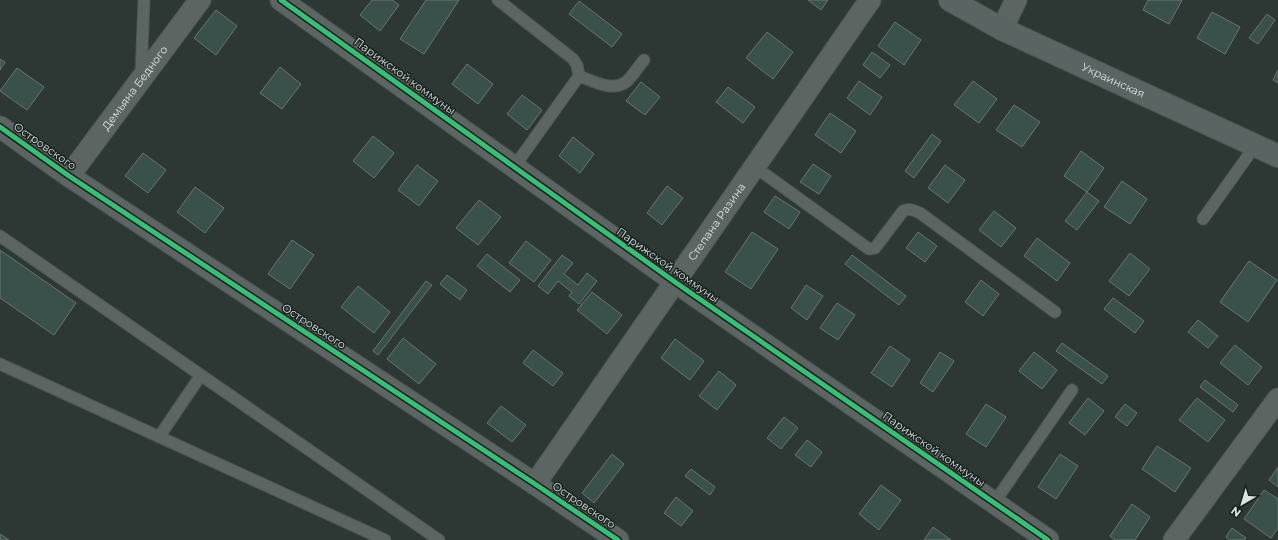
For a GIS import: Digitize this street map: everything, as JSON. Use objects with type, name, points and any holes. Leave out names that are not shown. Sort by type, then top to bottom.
[{"type":"street","name":"Демьяна Бедного","points":[[69,176],[200,0]]},
{"type":"street","name":"Парижской коммуны","points":[[281,0],[675,282],[1048,540]]},
{"type":"street","name":"Степана Разина","points":[[535,484],[870,0]]},
{"type":"street","name":"Украинская","points":[[950,0],[1002,29],[1278,156]]},
{"type":"street","points":[[1002,29],[1016,0]]},
{"type":"street","name":"Островского","points":[[0,127],[69,176],[618,540]]},
{"type":"street","points":[[1174,540],[1278,399]]},
{"type":"lane","points":[[141,80],[144,0]]},
{"type":"lane","points":[[498,0],[573,59],[577,65],[579,76],[514,167]]},
{"type":"lane","points":[[579,76],[609,86],[616,86],[626,82],[644,60]]},
{"type":"lane","points":[[1203,218],[1255,146]]},
{"type":"lane","points":[[755,166],[869,249],[875,248],[903,211],[908,209],[914,210],[1055,312]]},
{"type":"lane","points":[[0,236],[439,540]]},
{"type":"lane","points":[[0,364],[385,540]]},
{"type":"lane","points":[[159,437],[201,375]]},
{"type":"lane","points":[[994,502],[1072,390]]},
{"type":"building","points":[[372,0],[392,0],[399,5],[380,31],[360,15]]},
{"type":"building","points":[[426,0],[459,0],[424,54],[400,39]]},
{"type":"building","points":[[808,0],[828,0],[821,10]]},
{"type":"building","points":[[1148,0],[1182,0],[1169,24],[1143,10]]},
{"type":"building","points":[[579,1],[622,34],[612,47],[569,14]]},
{"type":"building","points":[[216,10],[237,26],[216,55],[194,38]]},
{"type":"building","points":[[1212,12],[1240,27],[1225,54],[1197,38]]},
{"type":"building","points":[[1267,14],[1275,20],[1258,44],[1249,38]]},
{"type":"building","points":[[895,22],[921,40],[904,65],[878,46]]},
{"type":"building","points":[[767,32],[793,52],[773,79],[746,58]]},
{"type":"building","points":[[872,52],[890,65],[880,78],[863,65]]},
{"type":"building","points":[[0,59],[5,62],[0,70]]},
{"type":"building","points":[[467,64],[493,84],[478,104],[452,84]]},
{"type":"building","points":[[280,67],[301,84],[282,109],[260,93]]},
{"type":"building","points":[[17,68],[44,87],[27,110],[0,91]]},
{"type":"building","points":[[1278,70],[1278,83],[1273,80]]},
{"type":"building","points":[[859,81],[882,97],[870,115],[847,98]]},
{"type":"building","points":[[973,81],[997,99],[979,123],[954,105]]},
{"type":"building","points":[[641,82],[660,97],[645,115],[626,101]]},
{"type":"building","points":[[728,87],[755,107],[743,123],[716,102]]},
{"type":"building","points":[[522,95],[542,110],[527,130],[507,114]]},
{"type":"building","points":[[1014,105],[1040,122],[1022,147],[996,130]]},
{"type":"building","points":[[830,113],[856,131],[841,153],[815,135]]},
{"type":"building","points":[[932,134],[941,141],[914,178],[905,171]]},
{"type":"building","points":[[373,136],[394,153],[374,178],[353,161]]},
{"type":"building","points":[[573,137],[594,154],[580,173],[559,156]]},
{"type":"building","points":[[1081,151],[1104,168],[1087,192],[1064,176]]},
{"type":"building","points":[[143,153],[166,170],[148,193],[125,176]]},
{"type":"building","points":[[813,164],[831,176],[819,194],[800,182]]},
{"type":"building","points":[[417,165],[438,181],[419,206],[398,190]]},
{"type":"building","points":[[945,165],[965,180],[948,203],[928,188]]},
{"type":"building","points":[[1122,181],[1147,199],[1130,224],[1104,207]]},
{"type":"building","points":[[667,186],[683,198],[662,225],[647,213]]},
{"type":"building","points":[[195,187],[224,208],[205,233],[177,212]]},
{"type":"building","points":[[1087,192],[1099,201],[1077,230],[1065,221]]},
{"type":"building","points":[[775,196],[800,212],[789,229],[764,212]]},
{"type":"building","points":[[479,200],[501,217],[478,245],[456,228]]},
{"type":"building","points":[[994,211],[1016,228],[1001,247],[979,230]]},
{"type":"building","points":[[752,232],[778,249],[751,289],[725,272]]},
{"type":"building","points":[[918,232],[937,246],[925,262],[906,248]]},
{"type":"building","points":[[1037,238],[1070,263],[1057,281],[1024,256]]},
{"type":"building","points":[[292,240],[314,255],[290,289],[268,274]]},
{"type":"building","points":[[526,241],[551,260],[534,282],[509,263]]},
{"type":"building","points":[[0,250],[76,303],[54,335],[0,298]]},
{"type":"building","points":[[1130,253],[1150,269],[1129,296],[1109,281]]},
{"type":"building","points":[[487,254],[520,280],[510,292],[477,266]]},
{"type":"building","points":[[562,255],[573,263],[564,274],[578,285],[587,273],[597,281],[579,304],[569,296],[572,292],[558,281],[548,294],[538,286]]},
{"type":"building","points":[[852,255],[906,296],[899,305],[845,264]]},
{"type":"building","points":[[1249,261],[1277,280],[1248,322],[1220,302]]},
{"type":"building","points":[[447,275],[467,290],[460,300],[440,284]]},
{"type":"building","points":[[981,280],[999,294],[983,316],[965,302]]},
{"type":"building","points":[[426,281],[432,285],[378,355],[373,351]]},
{"type":"building","points":[[806,285],[823,296],[807,320],[791,308]]},
{"type":"building","points":[[358,286],[390,312],[374,333],[341,307]]},
{"type":"building","points":[[592,292],[622,315],[607,334],[577,310]]},
{"type":"building","points":[[1113,298],[1144,321],[1135,333],[1104,309]]},
{"type":"building","points":[[837,303],[855,315],[838,340],[820,328]]},
{"type":"building","points":[[1198,320],[1218,336],[1208,348],[1188,332]]},
{"type":"building","points":[[403,338],[436,364],[419,384],[387,359]]},
{"type":"building","points":[[675,339],[704,361],[690,380],[661,358]]},
{"type":"building","points":[[1062,343],[1108,376],[1102,384],[1056,351]]},
{"type":"building","points":[[1235,345],[1262,367],[1248,385],[1220,363]]},
{"type":"building","points":[[890,346],[910,360],[892,387],[871,373]]},
{"type":"building","points":[[533,350],[563,373],[553,386],[523,363]]},
{"type":"building","points":[[940,352],[954,361],[933,392],[920,383]]},
{"type":"building","points":[[1034,352],[1057,370],[1042,389],[1019,371]]},
{"type":"building","points":[[719,371],[736,385],[717,410],[699,396]]},
{"type":"building","points":[[1205,380],[1238,405],[1233,412],[1200,387]]},
{"type":"building","points":[[1088,398],[1104,411],[1085,435],[1069,423]]},
{"type":"building","points":[[1197,398],[1225,420],[1208,442],[1179,420]]},
{"type":"building","points":[[986,404],[1006,417],[986,447],[966,434]]},
{"type":"building","points":[[1125,404],[1137,413],[1127,426],[1115,417]]},
{"type":"building","points":[[501,406],[526,425],[512,442],[487,423]]},
{"type":"building","points":[[784,417],[798,428],[781,449],[767,438]]},
{"type":"building","points":[[807,440],[822,452],[811,467],[795,455]]},
{"type":"building","points":[[1157,446],[1191,468],[1175,492],[1142,469]]},
{"type":"building","points":[[612,454],[624,464],[594,503],[582,493]]},
{"type":"building","points":[[1060,454],[1078,466],[1056,499],[1038,487]]},
{"type":"building","points":[[1278,467],[1278,487],[1269,480]]},
{"type":"building","points":[[691,469],[715,487],[710,495],[685,476]]},
{"type":"building","points":[[881,485],[901,500],[879,530],[859,514]]},
{"type":"building","points":[[1264,490],[1278,499],[1278,528],[1271,538],[1244,519]]},
{"type":"building","points":[[676,497],[693,511],[681,526],[664,513]]},
{"type":"building","points":[[1132,504],[1150,517],[1135,540],[1115,540],[1110,536]]},
{"type":"building","points":[[933,527],[951,540],[924,540]]},
{"type":"building","points":[[1232,528],[1246,538],[1244,540],[1230,540],[1226,537]]},
{"type":"building","points":[[0,534],[9,540],[0,540]]},
{"type":"cycle path","points":[[281,0],[675,282],[1048,540]]},
{"type":"cycle path","points":[[0,127],[69,176],[618,540]]}]
